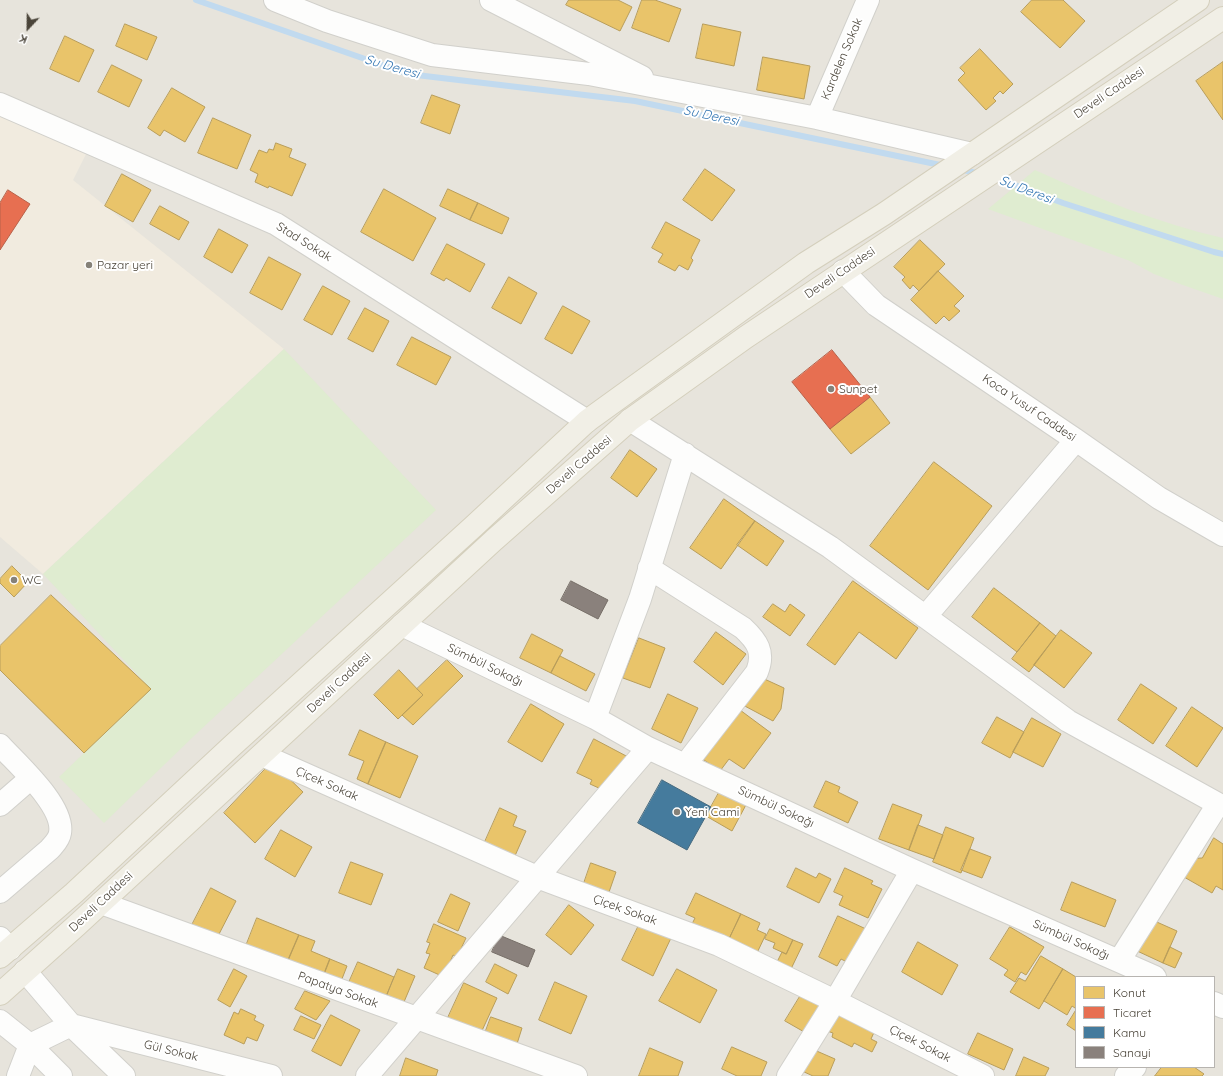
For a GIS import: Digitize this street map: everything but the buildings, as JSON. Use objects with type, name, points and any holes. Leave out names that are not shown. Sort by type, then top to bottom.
[{"type":"main road","name":"Develi Caddesi","points":[[3,948],[74,893],[233,745],[587,421],[806,263],[884,214],[1198,0]]},
{"type":"main road","name":"Develi Caddesi","points":[[0,994],[101,903],[494,540],[630,420],[746,337],[843,271],[1223,18]]},
{"type":"street","points":[[275,0],[327,21],[432,55],[589,74],[817,118],[966,158]]},
{"type":"street","points":[[491,0],[665,89]]},
{"type":"street","name":"Kardelen Sokak","points":[[817,118],[868,0]]},
{"type":"street","name":"Stad Sokak","points":[[0,104],[276,224],[587,421]]},
{"type":"street","name":"Koca Yusuf Caddesi","points":[[843,271],[876,305],[1159,498],[1223,535]]},
{"type":"street","points":[[630,420],[686,454],[830,547],[1068,721],[1218,804],[1119,961]]},
{"type":"street","points":[[925,616],[1076,440]]},
{"type":"street","points":[[595,718],[640,599],[686,454]]},
{"type":"street","points":[[649,568],[743,628],[753,637],[761,658],[757,672],[685,765]]},
{"type":"street","name":"Sümbül Sokağı","points":[[402,625],[595,718],[648,748],[912,870],[1153,976]]},
{"type":"street","points":[[0,745],[50,801],[59,820],[60,833],[57,841],[50,849],[0,892]]},
{"type":"street","points":[[367,1076],[648,748]]},
{"type":"street","name":"Çiçek Sokak","points":[[262,755],[537,877],[719,945],[835,1001],[983,1076]]},
{"type":"street","points":[[0,805],[31,778]]},
{"type":"street","points":[[788,1076],[835,1001],[912,870]]},
{"type":"street","name":"Papatya Sokak","points":[[101,903],[576,1076]]},
{"type":"street","points":[[25,971],[71,1025],[124,1076]]},
{"type":"street","points":[[0,1021],[30,1045],[61,1076]]},
{"type":"street","points":[[18,1076],[30,1045],[71,1025]]},
{"type":"street","name":"Gül Sokak","points":[[71,1025],[271,1076]]},
{"type":"street","points":[[1126,1076],[1134,1068]]},
{"type":"shaded area","points":[[0,0],[1223,0],[1223,1076],[0,1076]]},
{"type":"shaded area","name":"Pazar yeri","points":[[0,116],[88,150],[73,180],[284,349],[43,574],[0,537]]},
{"type":"green space","points":[[1035,170],[1128,209],[1175,225],[1223,238],[1223,299],[1154,274],[1130,261],[988,209]]},
{"type":"green space","points":[[284,349],[436,510],[195,735],[104,823],[59,777],[151,689],[43,574]]},
{"type":"waterway","name":"Su Deresi","points":[[196,0],[408,74],[635,101],[945,166]]},
{"type":"waterway","name":"Su Deresi","points":[[960,169],[980,174]]},
{"type":"waterway","name":"Su Deresi","points":[[993,177],[1063,203],[1223,254]]},
{"type":"place","name":"Pazar yeri","points":[[89,265]]},
{"type":"place","name":"Sunpet","points":[[831,389]]},
{"type":"place","name":"WC","points":[[14,580]]},
{"type":"place","name":"Yeni Cami","points":[[677,812]]}]
